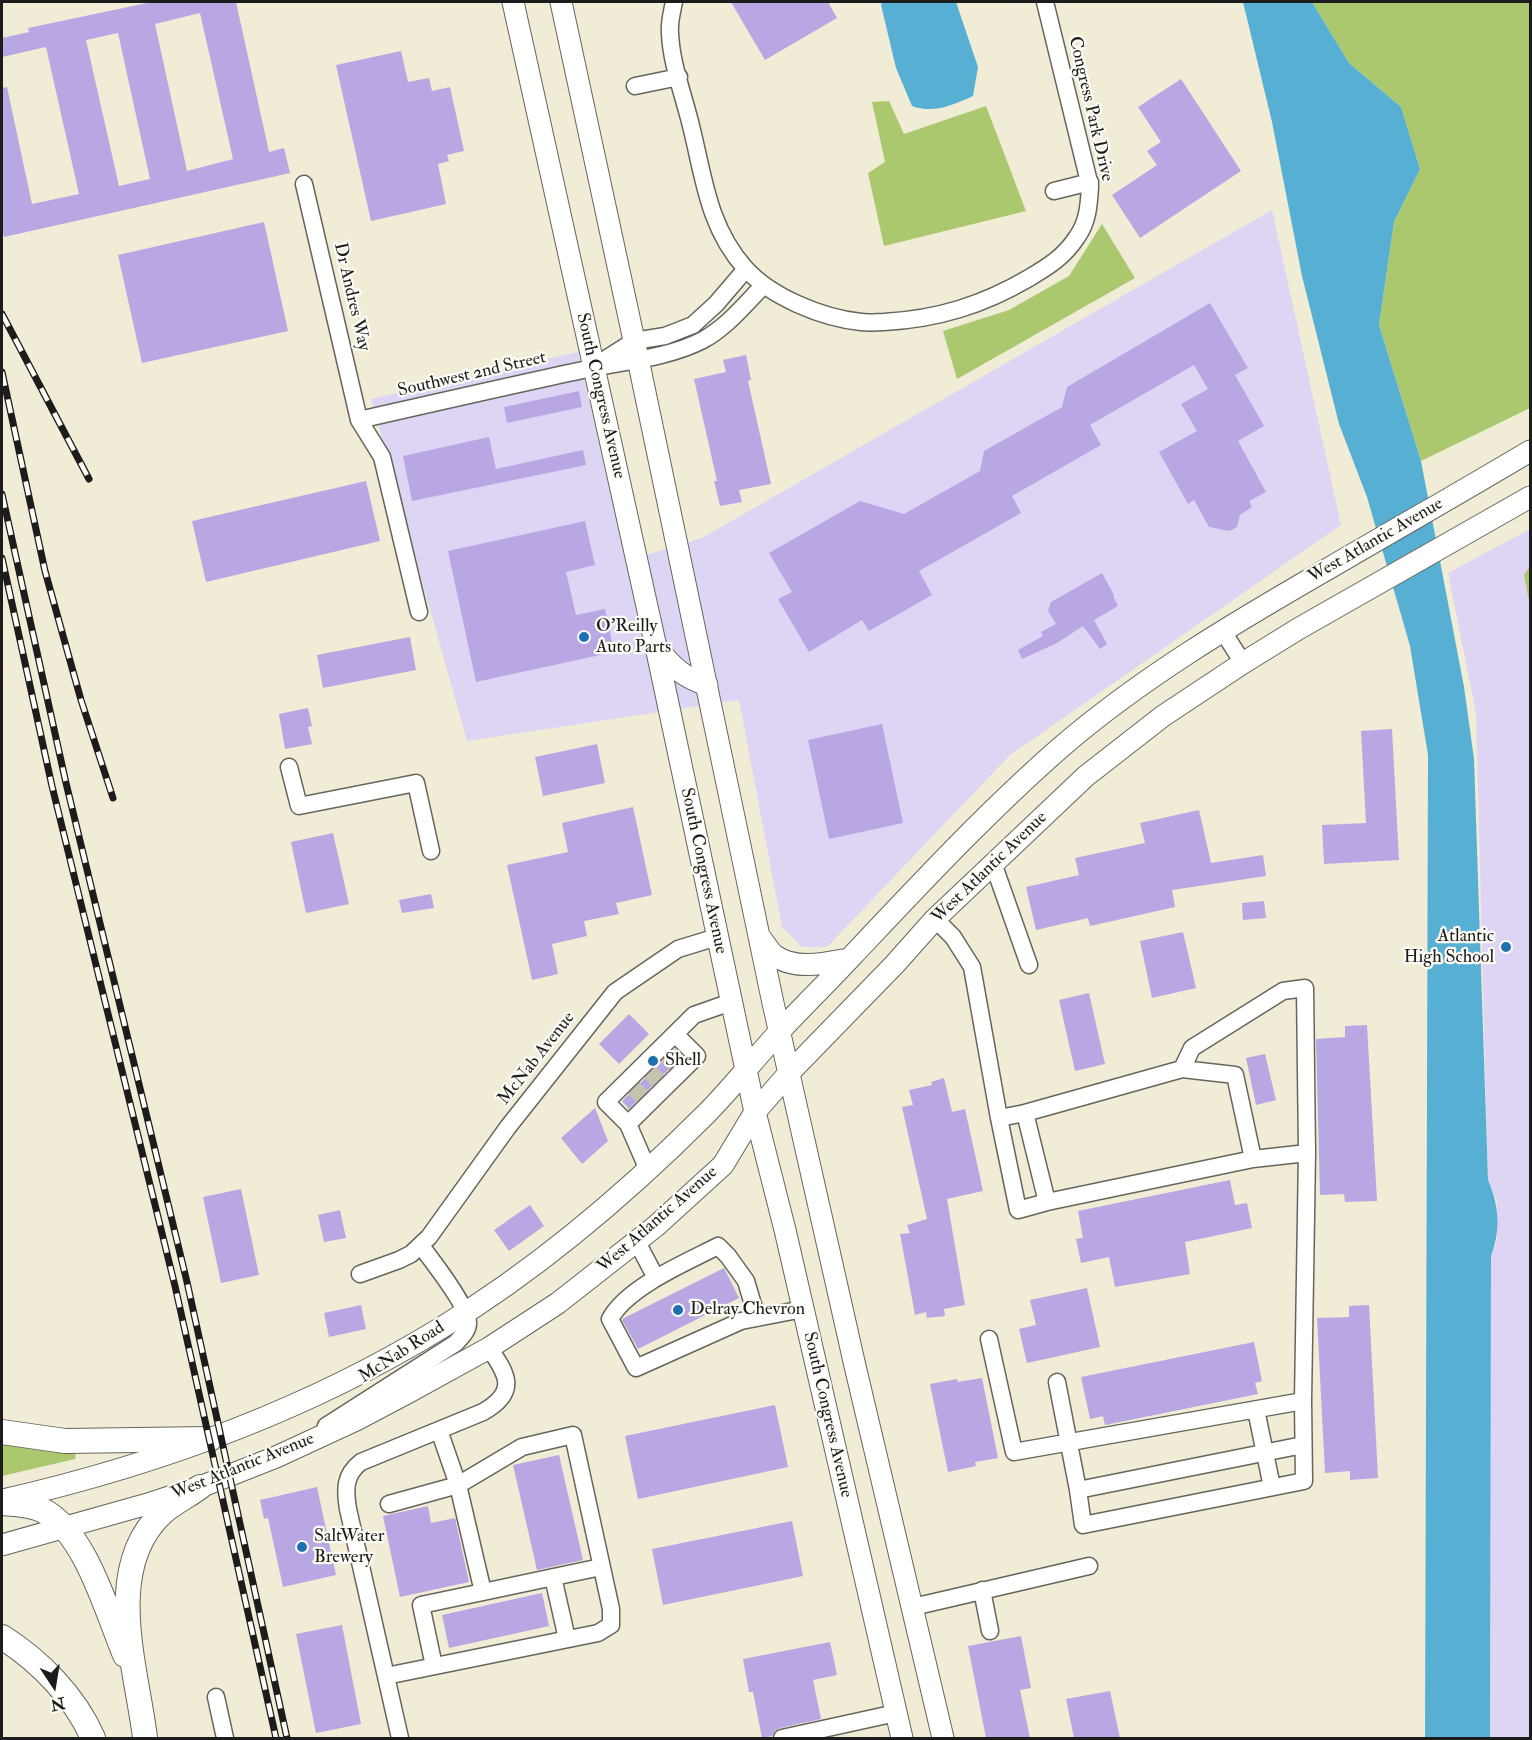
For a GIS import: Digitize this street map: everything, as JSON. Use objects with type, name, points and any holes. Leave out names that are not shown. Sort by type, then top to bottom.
[{"type":"highway","points":[[2,1432],[65,1441],[210,1439]]},
{"type":"highway","points":[[145,1738],[136,1682],[127,1592],[134,1555],[148,1530],[162,1514],[200,1487]]},
{"type":"highway","points":[[2,1502],[24,1504],[40,1509],[53,1516],[66,1528],[94,1578],[136,1682]]},
{"type":"highway","points":[[2,1637],[26,1654],[56,1683],[82,1718],[93,1738]]},
{"type":"main road","name":"South Congress Avenue","points":[[513,2],[656,647],[755,1112],[902,1738]]},
{"type":"main road","points":[[561,2],[789,1073],[943,1738]]},
{"type":"main road","name":"West Atlantic Avenue","points":[[2,1502],[116,1471],[210,1439],[303,1400],[363,1371],[416,1343],[465,1313],[568,1239],[648,1170],[709,1112],[780,1031],[939,863],[1062,746],[1140,686],[1222,630],[1530,451]]},
{"type":"main road","name":"West Atlantic Avenue","points":[[2,1545],[200,1487],[276,1457],[356,1420],[489,1347],[558,1303],[637,1242],[723,1165],[755,1112],[789,1073],[895,964],[935,919],[1086,776],[1162,716],[1243,663],[1298,629],[1530,498]]},
{"type":"main road","points":[[656,647],[673,668],[690,680],[707,685]]},
{"type":"main road","points":[[759,935],[774,955],[792,963],[816,964],[849,959]]},
{"type":"street","name":"Congress Park Drive","points":[[674,2],[670,34],[706,194],[718,228],[732,253],[764,285],[817,312],[862,322],[913,320],[962,309],[1001,295],[1058,261],[1079,236],[1089,211],[1090,182],[1045,2]]},
{"type":"street","points":[[635,86],[679,77]]},
{"type":"street","points":[[1054,191],[1090,182]]},
{"type":"street","name":"Dr Andres Way","points":[[304,184],[359,420],[382,458],[419,612]]},
{"type":"street","points":[[636,350],[693,325],[716,304],[746,269]]},
{"type":"street","points":[[636,350],[661,355],[704,340],[731,319],[764,285]]},
{"type":"street","name":"Southwest 2nd Street","points":[[359,420],[593,368],[636,350]]},
{"type":"street","points":[[1222,630],[1243,663]]},
{"type":"street","points":[[290,767],[299,806],[416,783],[431,851]]},
{"type":"street","points":[[993,863],[1029,965]]},
{"type":"street","points":[[935,919],[953,938],[972,967],[999,1119],[1018,1209],[1253,1159],[1307,1153]]},
{"type":"street","name":"McNab Avenue","points":[[421,1246],[508,1127],[615,992],[678,949],[717,937]]},
{"type":"street","points":[[1057,1382],[1083,1525],[1304,1481],[1307,1153],[1305,988],[1283,991],[1192,1048],[1182,1069]]},
{"type":"street","points":[[648,1170],[628,1124],[606,1102],[630,1084],[694,1015],[731,1002]]},
{"type":"street","points":[[628,1124],[679,1069],[697,1056],[675,1034]]},
{"type":"street","points":[[999,1119],[1182,1069],[1235,1075],[1253,1159]]},
{"type":"street","points":[[1025,1113],[1047,1202]]},
{"type":"street","points":[[637,1242],[656,1278]]},
{"type":"street","points":[[360,1274],[399,1260],[421,1246]]},
{"type":"street","name":"McNab Road","points":[[276,1457],[456,1343],[466,1330],[468,1323],[465,1313],[445,1278],[421,1246]]},
{"type":"street","points":[[756,1318],[746,1281],[729,1256],[718,1246],[656,1278],[616,1307],[610,1319],[636,1368],[741,1321],[803,1309]]},
{"type":"street","points":[[988,1339],[1014,1452],[1303,1401]]},
{"type":"street","points":[[400,1738],[345,1488],[355,1466],[361,1462],[483,1412],[503,1397],[507,1380],[503,1368],[489,1347]]},
{"type":"street","points":[[1256,1410],[1272,1487]]},
{"type":"street","points":[[439,1430],[458,1485],[483,1592]]},
{"type":"street","points":[[386,1676],[598,1633],[611,1625],[611,1609],[573,1436],[522,1447],[458,1485],[389,1504]]},
{"type":"street","points":[[1078,1490],[1303,1445]]},
{"type":"street","points":[[913,1607],[1089,1566]]},
{"type":"street","points":[[434,1666],[421,1605],[601,1567]]},
{"type":"street","points":[[553,1577],[567,1639]]},
{"type":"street","points":[[982,1590],[990,1631]]},
{"type":"street","points":[[216,1697],[225,1738]]},
{"type":"street","points":[[782,1738],[896,1713]]},
{"type":"shaded area","points":[[1272,210],[1341,525],[1010,755],[827,947],[802,947],[782,927],[739,700],[467,741],[371,399],[578,352],[626,561],[702,538]]},
{"type":"shaded area","name":"Atlantic High School","points":[[1530,529],[1530,1738],[1490,1738],[1491,1256],[1497,1241],[1497,1201],[1488,1181],[1476,713],[1448,573]]},
{"type":"green space","points":[[1312,2],[1530,2],[1530,408],[1421,461],[1379,325],[1394,222],[1420,169],[1401,107],[1349,63]]},
{"type":"green space","points":[[889,101],[904,134],[986,106],[1026,211],[884,246],[868,173],[885,162],[872,102]]},
{"type":"green space","points":[[1102,224],[1135,278],[957,379],[943,331],[1009,310],[1069,276]]},
{"type":"green space","points":[[1530,566],[1530,606],[1524,575]]},
{"type":"green space","points":[[2,1442],[47,1451],[76,1452],[75,1459],[2,1476]]},
{"type":"water","points":[[882,2],[956,2],[978,67],[973,96],[935,109],[912,106],[896,68]]},
{"type":"water","points":[[1243,2],[1312,2],[1349,63],[1401,107],[1420,169],[1394,222],[1379,325],[1421,461],[1464,687],[1474,759],[1488,1180],[1495,1199],[1497,1218],[1496,1237],[1491,1256],[1490,1738],[1425,1738],[1428,755],[1410,646],[1367,497],[1339,424],[1302,276],[1272,122]]},
{"type":"building","points":[[152,2],[236,2],[269,152],[284,148],[290,173],[4,237],[2,227],[2,88],[7,87],[32,204],[79,194],[46,47],[2,57],[2,38],[29,32],[28,28]],"holes":[[[200,13],[233,159],[187,171],[155,24]],[[118,33],[150,179],[119,186],[86,40]]]},
{"type":"building","points":[[731,2],[828,2],[837,18],[765,60]]},
{"type":"building","points":[[401,51],[408,82],[429,78],[432,91],[450,87],[464,151],[447,155],[449,161],[438,164],[446,204],[371,221],[336,65]]},
{"type":"building","points":[[1181,79],[1241,171],[1140,238],[1112,195],[1157,165],[1147,151],[1161,142],[1138,107]]},
{"type":"building","points":[[264,222],[288,331],[142,363],[118,255]]},
{"type":"building","points":[[1210,303],[1248,368],[1235,375],[1264,426],[1238,441],[1266,492],[1249,501],[1252,507],[1240,515],[1237,527],[1230,531],[1209,527],[1194,500],[1188,504],[1159,452],[1197,431],[1181,404],[1208,389],[1194,365],[1090,425],[1101,445],[1012,496],[1021,513],[919,571],[932,595],[869,631],[862,620],[809,652],[778,599],[792,592],[769,553],[860,501],[904,514],[980,471],[984,451],[1062,407],[1067,387]]},
{"type":"building","points":[[746,355],[751,380],[748,381],[771,484],[739,490],[742,502],[720,506],[714,481],[717,481],[694,379],[726,372],[723,360]]},
{"type":"building","points":[[579,391],[582,407],[507,423],[504,407]]},
{"type":"building","points":[[489,437],[496,469],[583,450],[586,465],[412,501],[403,456]]},
{"type":"building","points":[[366,481],[380,541],[206,582],[192,521]]},
{"type":"building","points":[[585,521],[595,565],[566,572],[576,615],[605,609],[614,652],[476,682],[448,551]]},
{"type":"building","points":[[1102,573],[1118,606],[1094,620],[1107,644],[1100,649],[1083,626],[1057,643],[1022,659],[1018,650],[1043,636],[1041,632],[1056,624],[1048,611],[1051,602]]},
{"type":"building","points":[[410,637],[416,670],[323,688],[317,655]]},
{"type":"building","points":[[308,708],[312,726],[308,727],[312,744],[285,749],[279,714]]},
{"type":"building","points":[[882,724],[903,823],[829,839],[808,740]]},
{"type":"building","points":[[1392,729],[1399,860],[1324,864],[1322,825],[1366,823],[1361,731]]},
{"type":"building","points":[[597,744],[605,783],[543,796],[535,757]]},
{"type":"building","points":[[633,807],[652,895],[616,903],[619,914],[584,921],[587,936],[552,944],[558,974],[532,980],[507,865],[568,852],[562,823]]},
{"type":"building","points":[[1199,810],[1211,863],[1263,855],[1266,876],[1172,890],[1175,907],[1090,926],[1088,918],[1036,930],[1026,887],[1079,875],[1075,858],[1145,843],[1140,823]]},
{"type":"building","points":[[333,833],[349,904],[306,913],[291,842]]},
{"type":"building","points":[[431,894],[434,908],[402,913],[399,900]]},
{"type":"building","points":[[1264,901],[1266,918],[1243,920],[1242,903]]},
{"type":"building","points":[[1183,932],[1196,988],[1152,998],[1140,941]]},
{"type":"building","points":[[1089,993],[1105,1064],[1075,1071],[1059,1000]]},
{"type":"building","points":[[629,1014],[649,1034],[619,1064],[599,1044]]},
{"type":"building","points":[[1367,1025],[1377,1201],[1345,1202],[1344,1194],[1320,1195],[1316,1039],[1345,1037],[1345,1026]]},
{"type":"building","points":[[675,1049],[682,1056],[629,1109],[622,1101]]},
{"type":"building","points":[[1265,1054],[1276,1100],[1256,1105],[1246,1058]]},
{"type":"building","points":[[944,1078],[952,1112],[965,1109],[983,1191],[947,1199],[965,1305],[944,1309],[945,1316],[927,1318],[926,1312],[915,1315],[900,1234],[910,1233],[907,1225],[927,1219],[902,1107],[913,1105],[909,1090],[932,1085],[931,1082]]},
{"type":"building","points":[[595,1108],[608,1141],[582,1164],[561,1138]]},
{"type":"building","points":[[1230,1180],[1235,1205],[1247,1203],[1252,1228],[1185,1242],[1190,1274],[1115,1287],[1109,1257],[1081,1263],[1076,1239],[1083,1238],[1078,1211]]},
{"type":"building","points":[[241,1189],[259,1275],[221,1283],[203,1197]]},
{"type":"building","points":[[530,1205],[544,1226],[509,1251],[494,1230]]},
{"type":"building","points":[[340,1210],[346,1238],[324,1242],[318,1215]]},
{"type":"building","name":"Delray Chevron","points":[[724,1268],[739,1298],[638,1349],[622,1320],[624,1318]]},
{"type":"building","points":[[1087,1288],[1100,1347],[1027,1363],[1019,1329],[1036,1325],[1030,1300]]},
{"type":"building","points":[[361,1305],[366,1329],[329,1337],[324,1313]]},
{"type":"building","points":[[1369,1305],[1378,1478],[1350,1480],[1350,1471],[1325,1473],[1317,1318],[1349,1317],[1349,1306]]},
{"type":"building","points":[[1254,1342],[1262,1381],[1255,1383],[1258,1394],[1105,1425],[1103,1416],[1090,1419],[1081,1377]]},
{"type":"building","points":[[982,1378],[998,1458],[975,1462],[976,1466],[948,1472],[930,1384],[957,1379],[958,1382]]},
{"type":"building","points":[[775,1405],[788,1467],[638,1499],[625,1436]]},
{"type":"building","points":[[559,1455],[583,1560],[537,1570],[513,1465]]},
{"type":"building","name":"SaltWater Brewery","points":[[317,1487],[336,1575],[283,1587],[268,1518],[264,1519],[260,1500]]},
{"type":"building","points":[[428,1506],[431,1523],[455,1518],[469,1582],[400,1597],[383,1516]]},
{"type":"building","points":[[792,1521],[803,1576],[663,1605],[652,1549]]},
{"type":"building","points":[[542,1593],[549,1626],[449,1648],[442,1615]]},
{"type":"building","points":[[342,1625],[361,1724],[316,1733],[296,1634]]},
{"type":"building","points":[[1021,1636],[1031,1688],[1020,1690],[1030,1738],[986,1738],[968,1646]]},
{"type":"building","points":[[830,1642],[837,1675],[813,1680],[821,1719],[780,1728],[772,1736],[762,1738],[753,1692],[749,1692],[743,1659]]},
{"type":"building","points":[[1110,1691],[1120,1738],[1074,1738],[1066,1699]]},
{"type":"tunnel","points":[[665,1053],[677,1067]]},
{"type":"tunnel","points":[[648,1070],[661,1084]]},
{"type":"tunnel","points":[[632,1086],[645,1100]]},
{"type":"railway","points":[[2,314],[89,479]]},
{"type":"railway","points":[[2,372],[45,571],[81,700],[113,798]]},
{"type":"railway","points":[[2,494],[66,783],[187,1282],[287,1738]]},
{"type":"railway","points":[[2,558],[52,786],[175,1286],[276,1738]]},
{"type":"place","name":"O'Reilly Auto Parts","points":[[584,637]]},
{"type":"place","name":"Atlantic High School","points":[[1506,947]]},
{"type":"place","name":"Shell","points":[[653,1061]]},
{"type":"place","name":"Delray Chevron","points":[[678,1310]]},
{"type":"place","name":"SaltWater Brewery","points":[[302,1547]]}]
